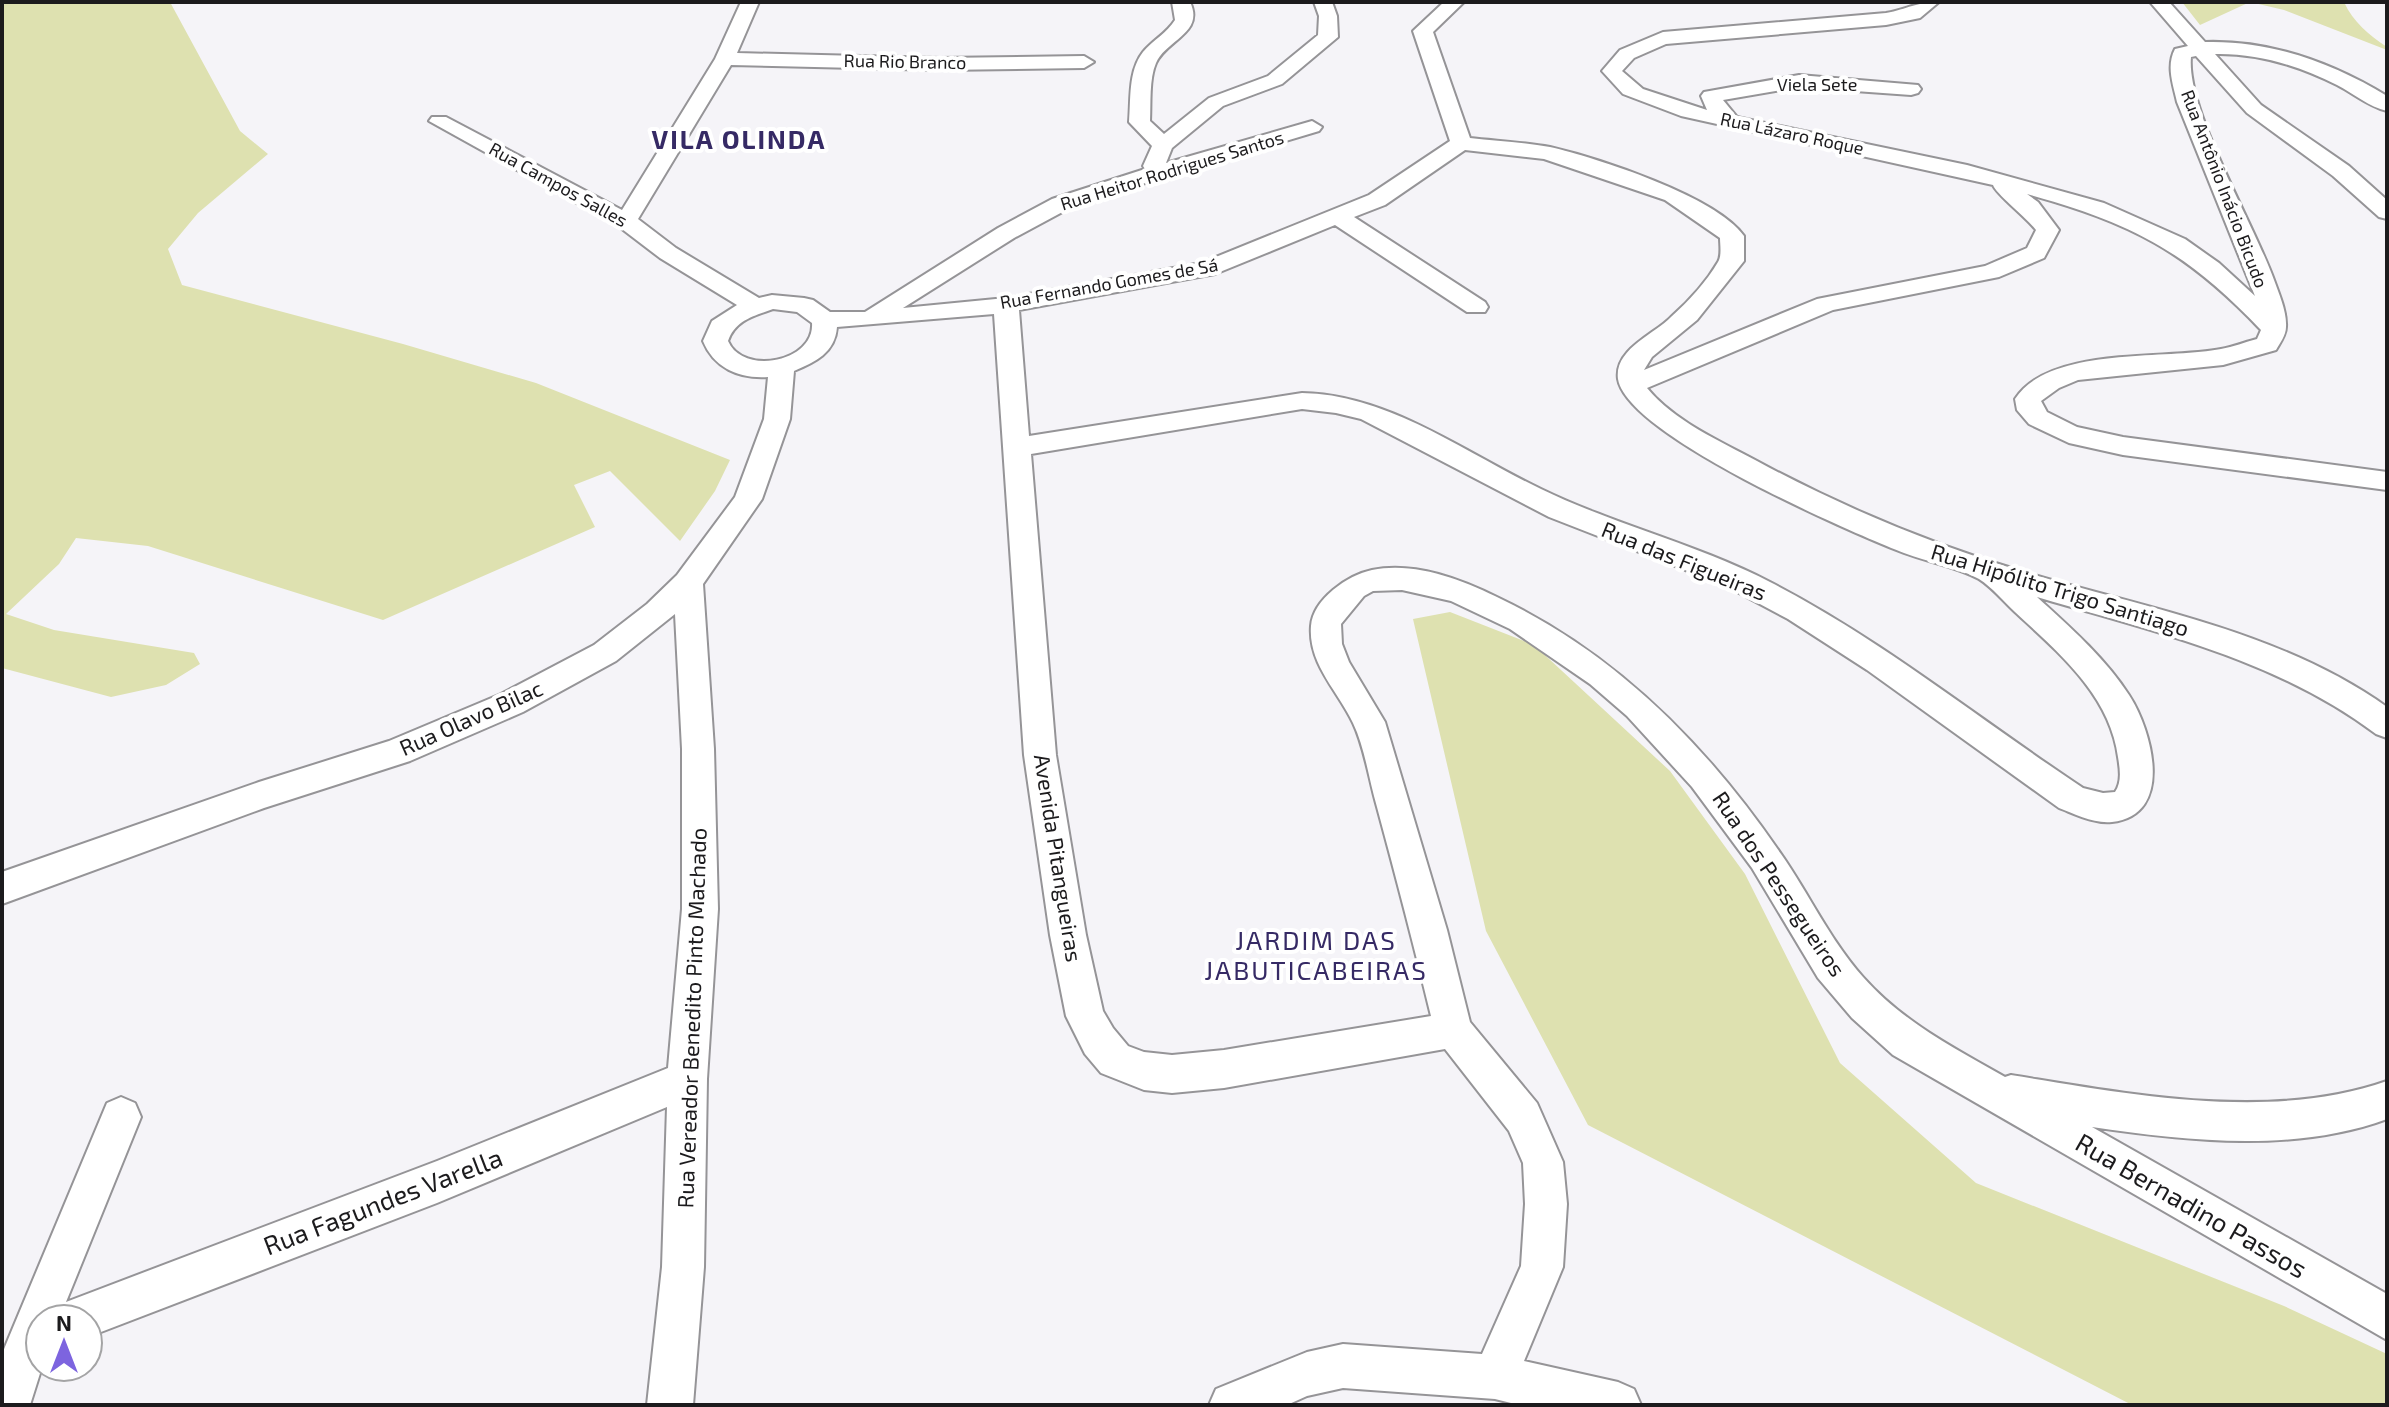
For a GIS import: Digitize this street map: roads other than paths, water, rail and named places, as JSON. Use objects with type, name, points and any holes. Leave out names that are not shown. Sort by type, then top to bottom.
[{"type":"street","points":[[626,221],[725,59],[750,2]]},
{"type":"street","points":[[1163,145],[1139,122],[1146,62],[1185,21],[1186,10],[1181,2]]},
{"type":"street","points":[[1151,174],[1163,145],[1216,102],[1275,80],[1328,37],[1328,16],[1323,2]]},
{"type":"street","points":[[1422,2],[1423,31],[1461,143],[1547,153],[1673,195],[1712,219],[1732,236],[1732,261],[1710,283],[1681,322],[1640,354],[1632,366],[1633,384],[1826,304],[1991,272],[2036,253],[2048,230],[2030,207],[1995,180]]},
{"type":"street","points":[[1423,31],[1455,2]]},
{"type":"street","name":"Rua Lázaro Roque","points":[[1930,2],[1913,14],[1886,19],[1663,38],[1640,46],[1616,62],[1612,71],[1617,81],[1656,101],[1730,122],[1995,180],[2083,204],[2175,242],[2207,263],[2274,329]]},
{"type":"street","points":[[2159,2],[2254,109],[2355,182],[2387,212]]},
{"type":"street","points":[[2200,47],[2238,47],[2260,51],[2330,76],[2387,105]]},
{"type":"street","name":"Rua Antônio Inácio Bicudo","points":[[2200,47],[2182,53],[2178,71],[2214,168],[2259,271],[2274,329]]},
{"type":"street","name":"Rua Rio Branco","points":[[725,59],[940,64],[1084,62]]},
{"type":"street","name":"Viela Sete","points":[[1730,122],[1717,110],[1711,96],[1799,81],[1911,89]]},
{"type":"street","name":"Rua Campos Salles","points":[[439,121],[626,221],[668,253],[755,306]]},
{"type":"street","name":"Rua Heitor Rodrigues Santos","points":[[869,319],[1006,233],[1060,204],[1312,127]]},
{"type":"street","name":"Rua Fernando Gomes de Sá","points":[[824,320],[869,319],[1006,305],[1207,269],[1377,200],[1461,143]]},
{"type":"street","points":[[1337,216],[1476,307]]},
{"type":"street","points":[[772,302],[804,305],[824,320],[826,330],[823,341],[814,352],[782,366],[744,368],[719,354],[715,344],[717,332],[738,312],[772,302]]},
{"type":"street","name":"Avenida Pitangueiras","points":[[1006,305],[1040,755],[1068,935],[1085,1016],[1099,1041],[1115,1060],[1144,1071],[1172,1074],[1224,1069],[1453,1030]]},
{"type":"street","points":[[2274,329],[2267,344],[2223,357],[2145,364],[2053,378],[2039,386],[2028,399],[2030,410],[2038,418],[2069,434],[2123,446],[2387,481]]},
{"type":"street","name":"Rua Olavo Bilac","points":[[2,888],[259,796],[398,752],[484,715],[605,653],[658,612],[688,583],[748,499],[777,419],[782,366]]},
{"type":"street","name":"Rua Hipólito Trigo Santiago","points":[[1633,384],[1654,410],[1678,427],[1770,482],[1836,513],[1991,573],[2191,631],[2257,654],[2324,684],[2387,725]]},
{"type":"street","name":"Rua das Figueiras","points":[[1018,447],[1302,401],[1347,405],[1370,413],[1570,515],[1755,588],[1811,618],[2071,798],[2110,808],[2122,805],[2132,798],[2137,767],[2132,734],[2120,707],[2078,658],[1991,573]]},
{"type":"street","name":"Rua dos Pessegueiros","points":[[1453,1030],[1429,930],[1369,722],[1334,665],[1327,644],[1326,622],[1355,586],[1388,579],[1453,590],[1528,623],[1590,664],[1667,732],[1712,784],[1765,858],[1840,978],[1868,1008],[1907,1042],[1996,1092]]},
{"type":"street","name":"Rua Vereador Benedito Pinto Machado","points":[[670,1405],[683,1267],[687,1079],[700,909],[698,749],[688,583]]},
{"type":"street","points":[[1453,1030],[1523,1117],[1543,1162],[1546,1204],[1542,1267],[1495,1377]]},
{"type":"street","name":"Rua Fagundes Varella","points":[[104,1309],[437,1182],[687,1079]]},
{"type":"street","points":[[1996,1092],[2171,1119],[2202,1120],[2264,1121],[2360,1110],[2387,1100]]},
{"type":"street","name":"Rua Bernadino Passos","points":[[1996,1092],[2055,1129],[2387,1318]]},
{"type":"street","points":[[40,1303],[121,1117]]},
{"type":"street","points":[[7,1405],[24,1339]]},
{"type":"street","points":[[1232,1405],[1307,1374],[1343,1366],[1495,1377],[1618,1405]]},
{"type":"district","name":"VILA OLINDA","points":[[739,140]]},
{"type":"district","name":"JARDIM DAS JABUTICABEIRAS","points":[[1316,956]]}]
